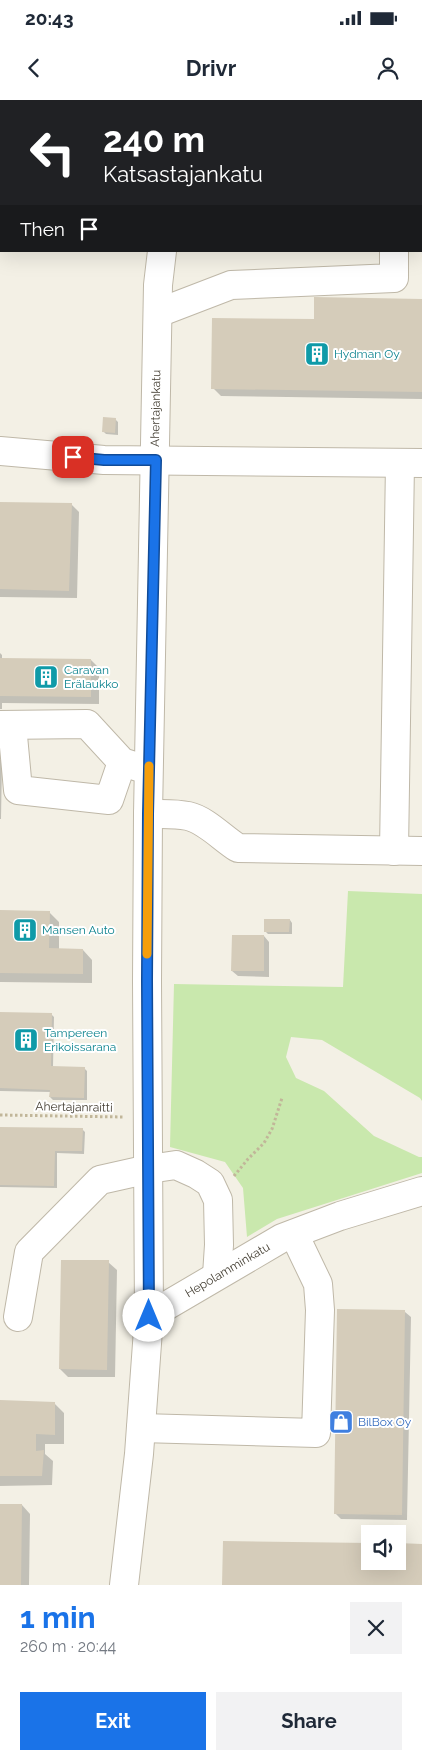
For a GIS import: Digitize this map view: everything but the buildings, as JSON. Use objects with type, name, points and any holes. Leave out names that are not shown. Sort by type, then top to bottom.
[{"type":"street","name":"Ahertajankatu","points":[[149,1316],[148,814],[159,262],[162,252]]},
{"type":"street","points":[[158,313],[231,285],[394,278],[394,252]]},
{"type":"street","points":[[0,451],[104,460],[411,463],[394,851]]},
{"type":"street","points":[[122,762],[109,800],[18,790],[6,725],[87,724],[122,762],[149,770]]},
{"type":"street","points":[[148,814],[190,816],[207,825],[238,848],[422,852]]},
{"type":"street","points":[[18,1317],[29,1252],[100,1180],[149,1169],[176,1165],[210,1183],[218,1200],[219,1245],[217,1276]]},
{"type":"street","name":"Hepolamminkatu","points":[[149,1316],[282,1238],[340,1216],[422,1191]]},
{"type":"street","points":[[141,1428],[316,1433],[320,1310],[318,1284],[294,1234]]},
{"type":"street","points":[[124,1585],[141,1428],[149,1316]]},
{"type":"path","points":[[218,1200],[248,1159],[264,1143],[272,1128],[282,1098]]},
{"type":"path","name":"Ahertajanraitti","points":[[0,1114],[148,1118]]},
{"type":"green space","points":[[348,891],[422,894],[422,1101],[420,1098],[322,1040],[291,1037],[286,1057],[296,1078],[324,1091],[374,1136],[422,1157],[422,1173],[277,1219],[247,1237],[243,1188],[225,1162],[170,1147],[174,984],[343,987]]},
{"type":"slow traffic","points":[[147,954],[149,766]]},
{"type":"place","name":"Hydman Oy","points":[[317,354]]},
{"type":"place","name":"Caravan Erälaukko","points":[[46,677]]},
{"type":"place","name":"Mansen Auto","points":[[25,930]]},
{"type":"place","name":"Tampereen Erikoissarana","points":[[26,1040]]},
{"type":"place","name":"BilBox Oy","points":[[341,1422]]},
{"type":"route","points":[[73,457],[104,460],[156,460],[148,814],[149,1316]]}]
